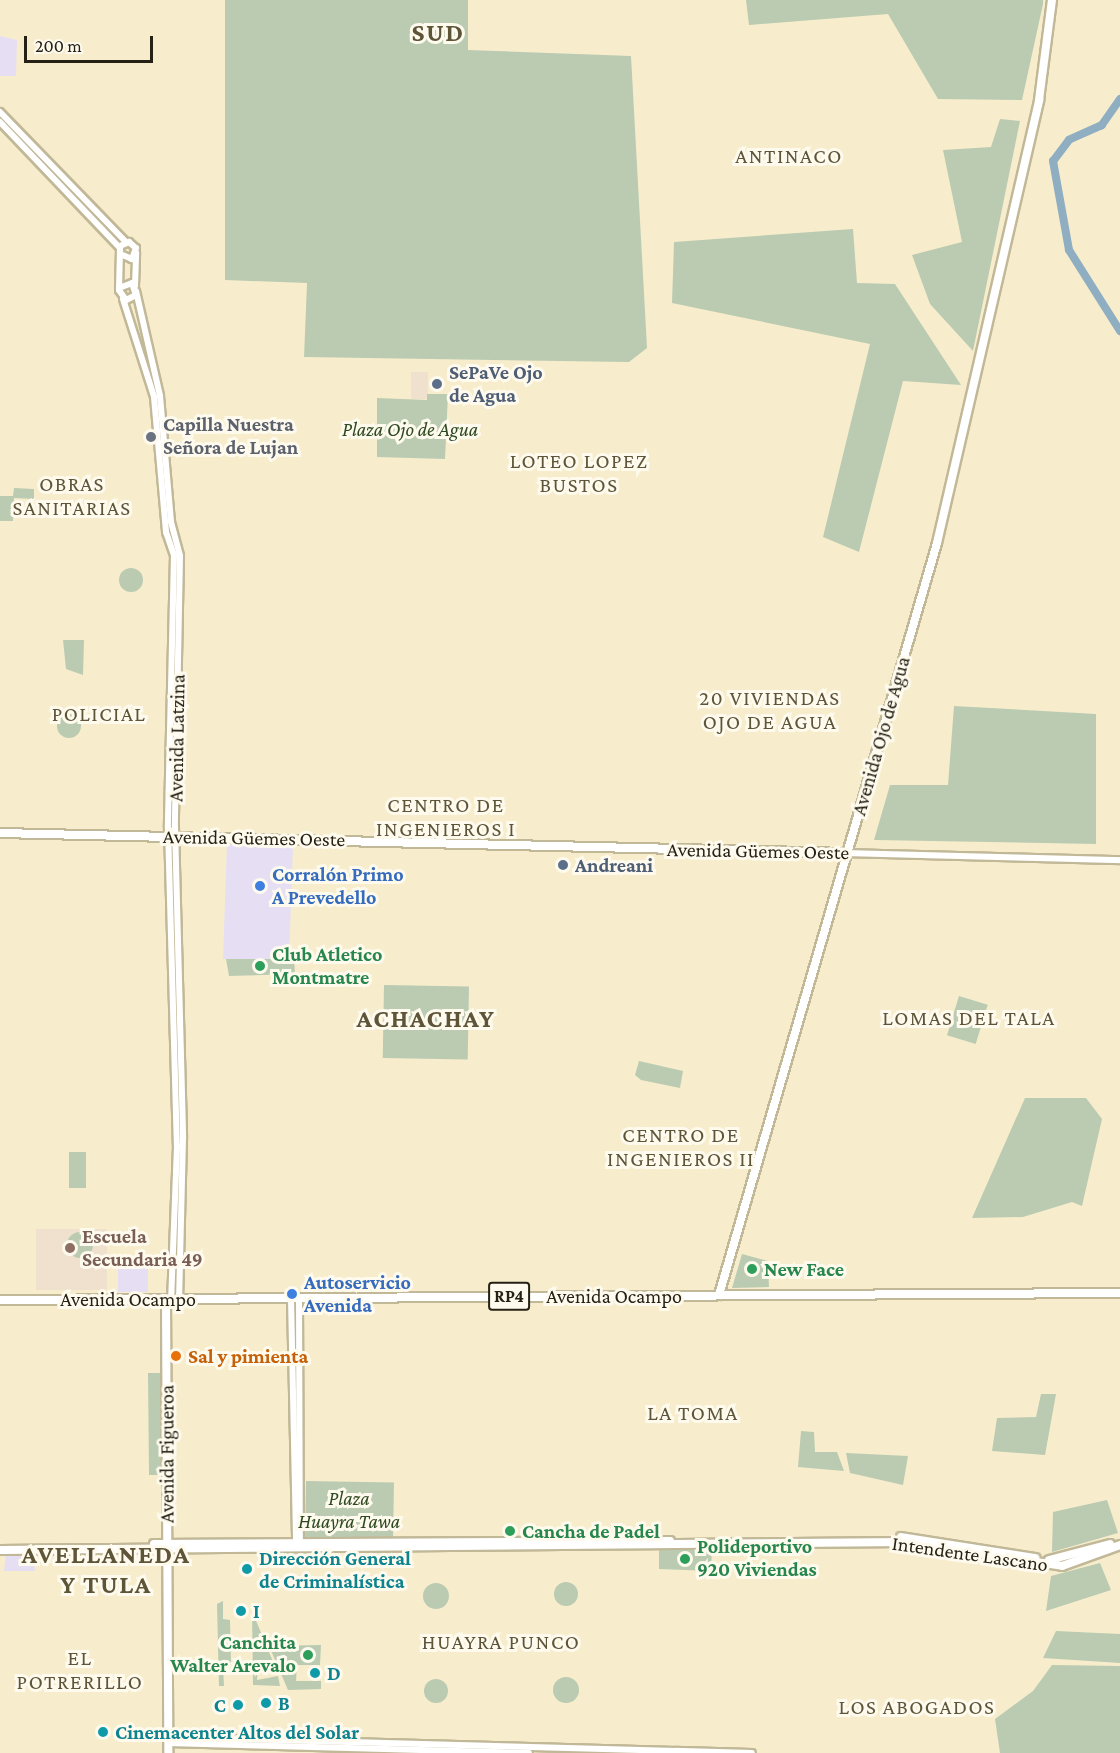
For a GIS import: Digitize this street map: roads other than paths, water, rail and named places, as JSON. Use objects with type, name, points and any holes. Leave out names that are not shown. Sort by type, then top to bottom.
[{"type":"main road","name":"Avenida Ojo de Agua","points":[[719,1295],[937,543],[976,384],[1039,100],[1052,0]]},
{"type":"main road","name":"Avenida Güemes Oeste","points":[[0,833],[847,853]]},
{"type":"main road","name":"Avenida Ocampo","points":[[0,1300],[1120,1293]]},
{"type":"main road","name":"Avenida Figueroa","points":[[168,1753],[168,1546],[172,1299]]},
{"type":"main road","name":"Intendente Lascano","points":[[168,1546],[906,1537],[1060,1561],[1120,1544]]},
{"type":"main road","points":[[0,1545],[168,1546]]},
{"type":"main road","points":[[0,1550],[168,1546]]},
{"type":"street","points":[[0,112],[136,253],[129,260],[0,122]]},
{"type":"street","points":[[119,288],[120,251],[126,242]]},
{"type":"street","name":"Avenida Latzina","points":[[136,253],[136,288],[161,403],[171,522],[180,556],[172,837]]},
{"type":"street","points":[[119,288],[126,282],[136,288],[132,299],[123,299]]},
{"type":"street","name":"Avenida Latzina","points":[[119,288],[154,397],[166,532],[174,555],[172,837],[183,1138],[172,1299]]},
{"type":"street","name":"Avenida Güemes Oeste","points":[[847,853],[1120,860]]},
{"type":"street","points":[[295,1299],[298,1545]]},
{"type":"street","points":[[168,1740],[529,1753]]},
{"type":"street","points":[[168,1740],[752,1753]]},
{"type":"waterway","points":[[1120,99],[1102,125],[1069,140],[1053,161],[1069,250],[1120,331]]},
{"type":"place","name":"SePaVe Ojo de Agua","points":[[437,384]]},
{"type":"place","name":"Capilla Nuestra Señora de Lujan","points":[[151,437]]},
{"type":"place","name":"Andreani","points":[[563,865]]},
{"type":"place","name":"Corralón Primo A Prevedello","points":[[260,886]]},
{"type":"place","name":"Club Atletico Montmatre","points":[[260,966]]},
{"type":"place","name":"Escuela Secundaria 49","points":[[70,1248]]},
{"type":"place","name":"New Face","points":[[752,1269]]},
{"type":"place","name":"Autoservicio Avenida","points":[[292,1294]]},
{"type":"place","name":"Sal y pimienta","points":[[176,1356]]},
{"type":"place","name":"Cancha de Padel","points":[[510,1531]]},
{"type":"place","name":"Polideportivo 920 Viviendas","points":[[685,1559]]},
{"type":"place","name":"Dirección General de Criminalística","points":[[247,1569]]},
{"type":"place","name":"I","points":[[241,1611]]},
{"type":"place","name":"Canchita Walter Arevalo","points":[[308,1655]]},
{"type":"place","name":"D","points":[[315,1673]]},
{"type":"place","name":"B","points":[[266,1703]]},
{"type":"place","name":"C","points":[[238,1705]]},
{"type":"place","name":"Cinemacenter Altos del Solar","points":[[103,1732]]},
{"type":"district","name":"SUD","points":[[438,33]]},
{"type":"district","name":"ANTINACO","points":[[789,156]]},
{"type":"district","name":"LOTEO LOPEZ BUSTOS","points":[[579,473]]},
{"type":"district","name":"OBRAS SANITARIAS","points":[[72,496]]},
{"type":"district","name":"20 VIVIENDAS OJO DE AGUA","points":[[770,710]]},
{"type":"district","name":"POLICIAL","points":[[99,714]]},
{"type":"district","name":"CENTRO DE INGENIEROS I","points":[[446,817]]},
{"type":"district","name":"LOMAS DEL TALA","points":[[969,1018]]},
{"type":"district","name":"ACHACHAY","points":[[426,1019]]},
{"type":"district","name":"CENTRO DE INGENIEROS II","points":[[681,1147]]},
{"type":"district","name":"LA TOMA","points":[[693,1413]]},
{"type":"district","name":"AVELLANEDA Y TULA","points":[[106,1570]]},
{"type":"district","name":"HUAYRA PUNCO","points":[[501,1642]]},
{"type":"district","name":"EL POTRERILLO","points":[[80,1670]]},
{"type":"district","name":"LOS ABOGADOS","points":[[917,1707]]},
{"type":"park label","name":"Plaza Ojo de Agua","points":[[410,429]]},
{"type":"park label","name":"Plaza Huayra Tawa","points":[[349,1510]]}]
